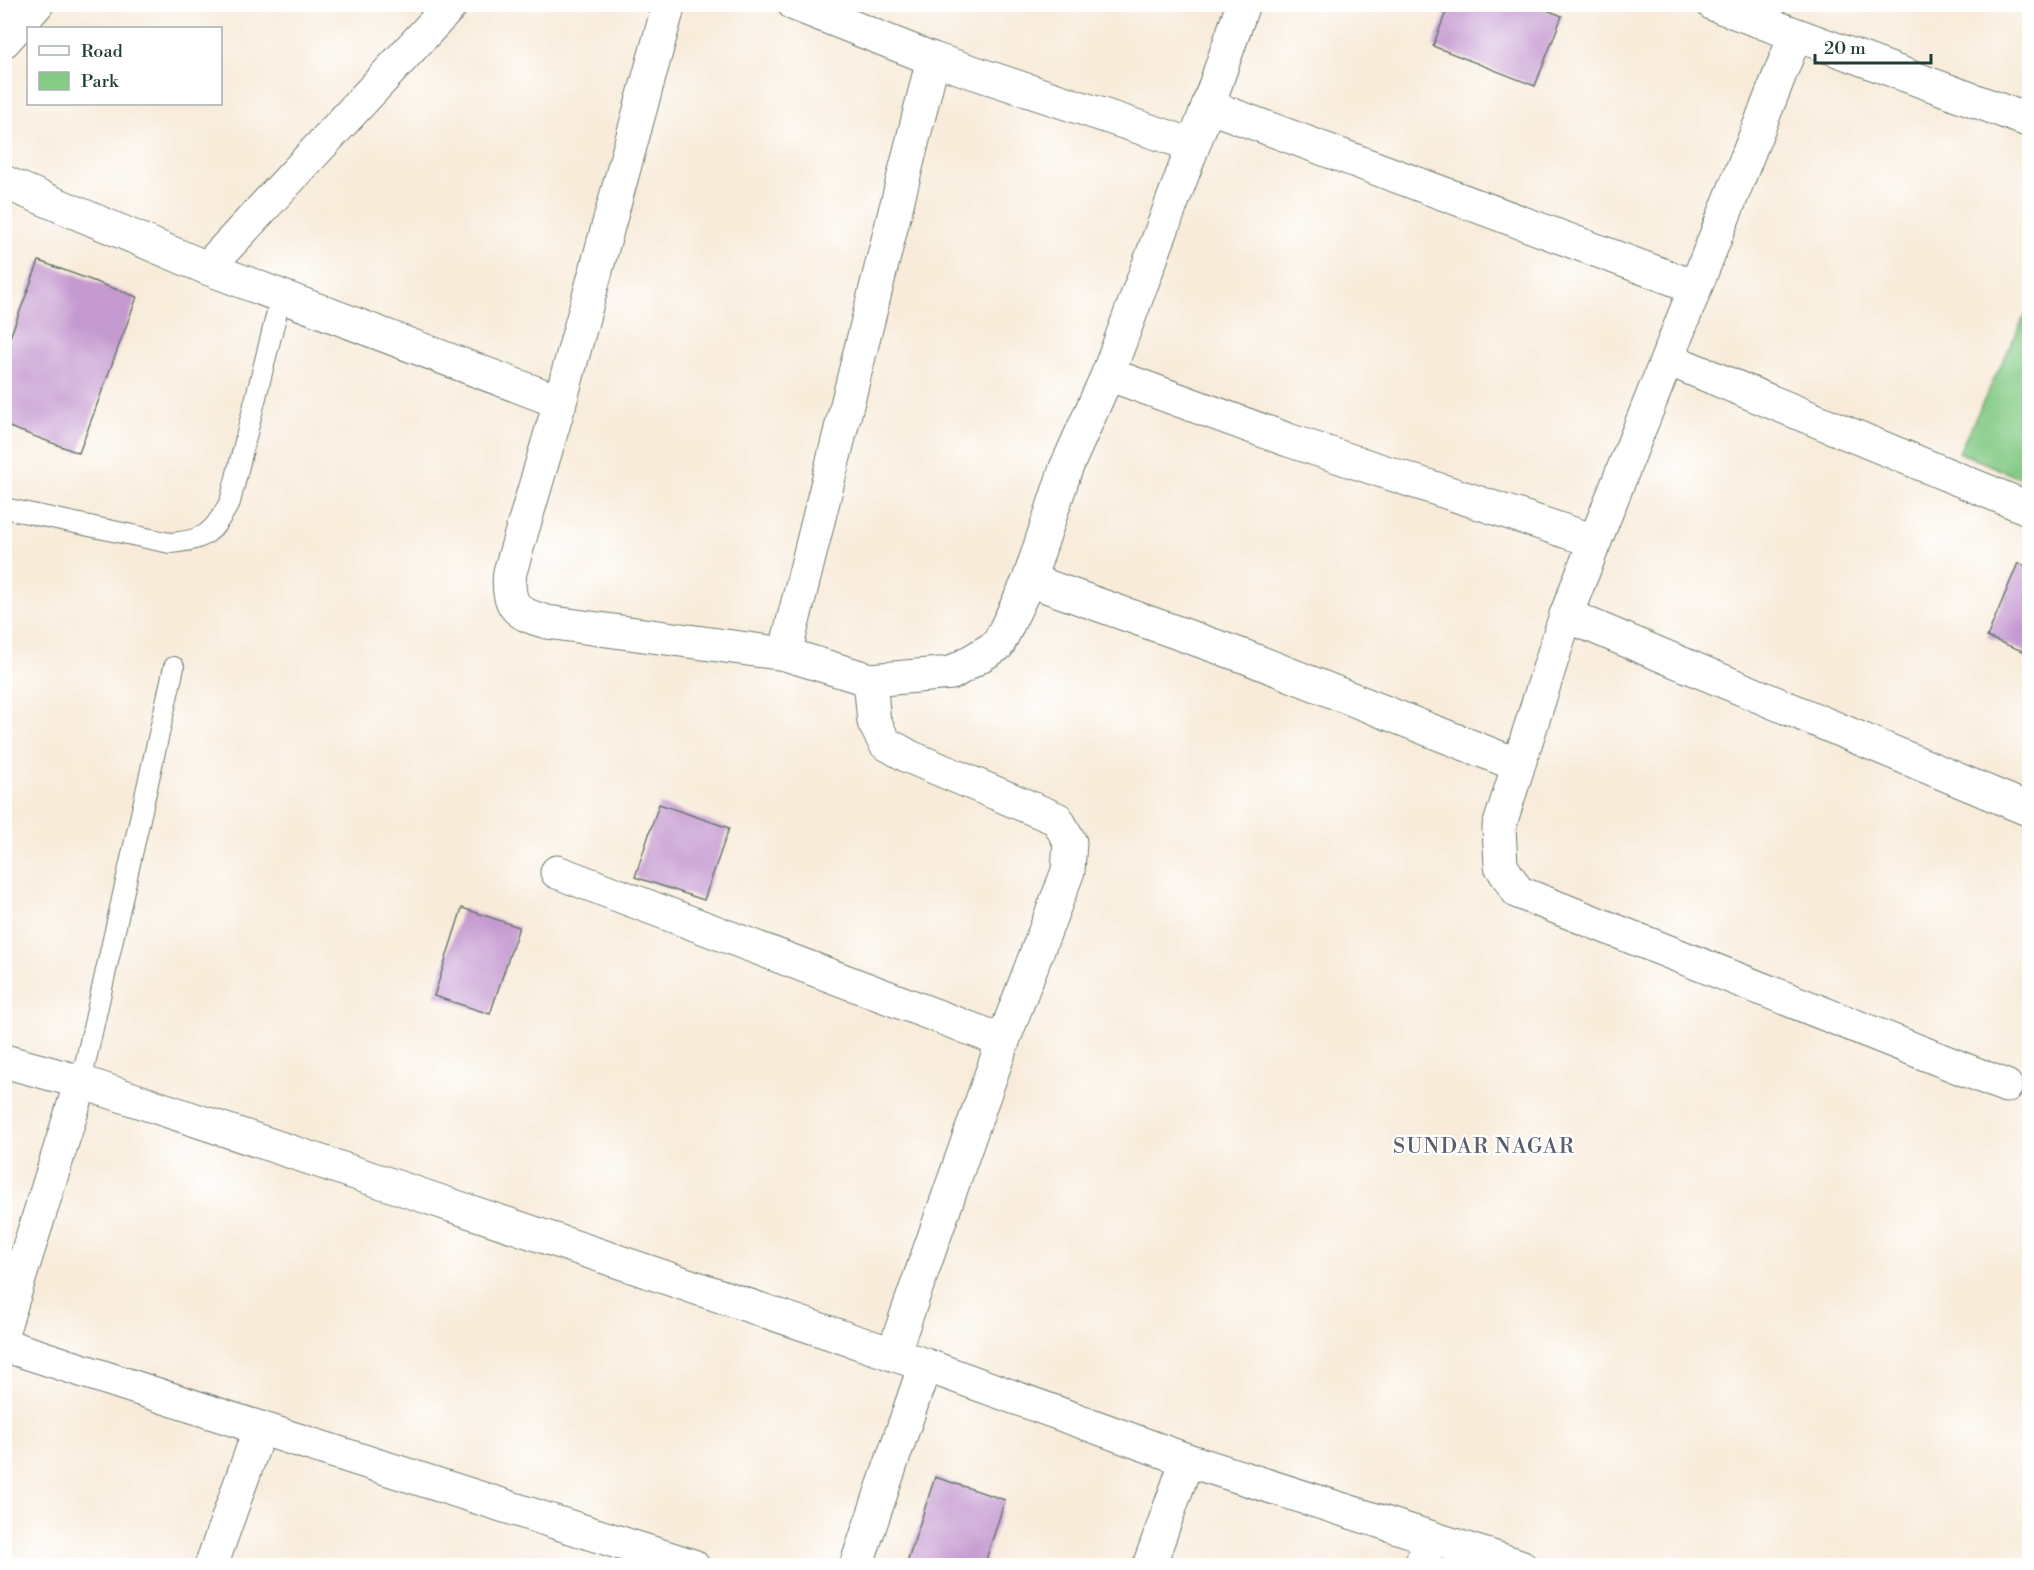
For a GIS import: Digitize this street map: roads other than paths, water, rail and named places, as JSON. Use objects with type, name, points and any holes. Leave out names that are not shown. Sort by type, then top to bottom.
[{"type":"street","points":[[4,41],[37,4]]},
{"type":"street","points":[[207,268],[452,4]]},
{"type":"street","points":[[669,4],[560,402],[510,572],[508,591],[515,606],[527,617],[547,622],[785,654],[870,680],[952,673],[998,645],[1029,580],[1066,468],[1108,374],[1208,106],[1243,4]]},
{"type":"street","points":[[794,4],[933,59],[1192,145]]},
{"type":"street","points":[[1713,4],[2030,121]]},
{"type":"street","points":[[1795,36],[1566,615],[1499,827],[1502,866],[1518,892],[2006,1086]]},
{"type":"street","points":[[785,654],[933,59]]},
{"type":"street","points":[[1208,106],[1695,287]]},
{"type":"street","points":[[4,182],[207,268],[560,402]]},
{"type":"street","points":[[1668,359],[2030,509]]},
{"type":"street","points":[[1108,374],[1288,440],[1595,541]]},
{"type":"street","points":[[1029,580],[1246,657],[1518,765]]},
{"type":"street","points":[[1566,615],[2030,810]]},
{"type":"street","points":[[870,680],[874,722],[885,743],[910,757],[1057,819],[1070,842],[1068,871],[1003,1041],[893,1354]]},
{"type":"street","points":[[557,872],[1003,1041]]},
{"type":"street","points":[[4,1061],[81,1082],[925,1365],[1187,1460],[1426,1551],[1520,1566]]},
{"type":"street","points":[[4,1327],[81,1082]]},
{"type":"street","points":[[4,1345],[693,1566]]},
{"type":"street","points":[[856,1566],[925,1365]]},
{"type":"street","points":[[211,1566],[260,1428]]},
{"type":"street","points":[[1149,1566],[1187,1460]]},
{"type":"lane","points":[[4,508],[170,543],[191,541],[214,530],[230,502],[281,296]]},
{"type":"lane","points":[[81,1082],[174,667]]},
{"type":"district","name":"SUNDAR NAGAR","points":[[1484,1146]]}]
